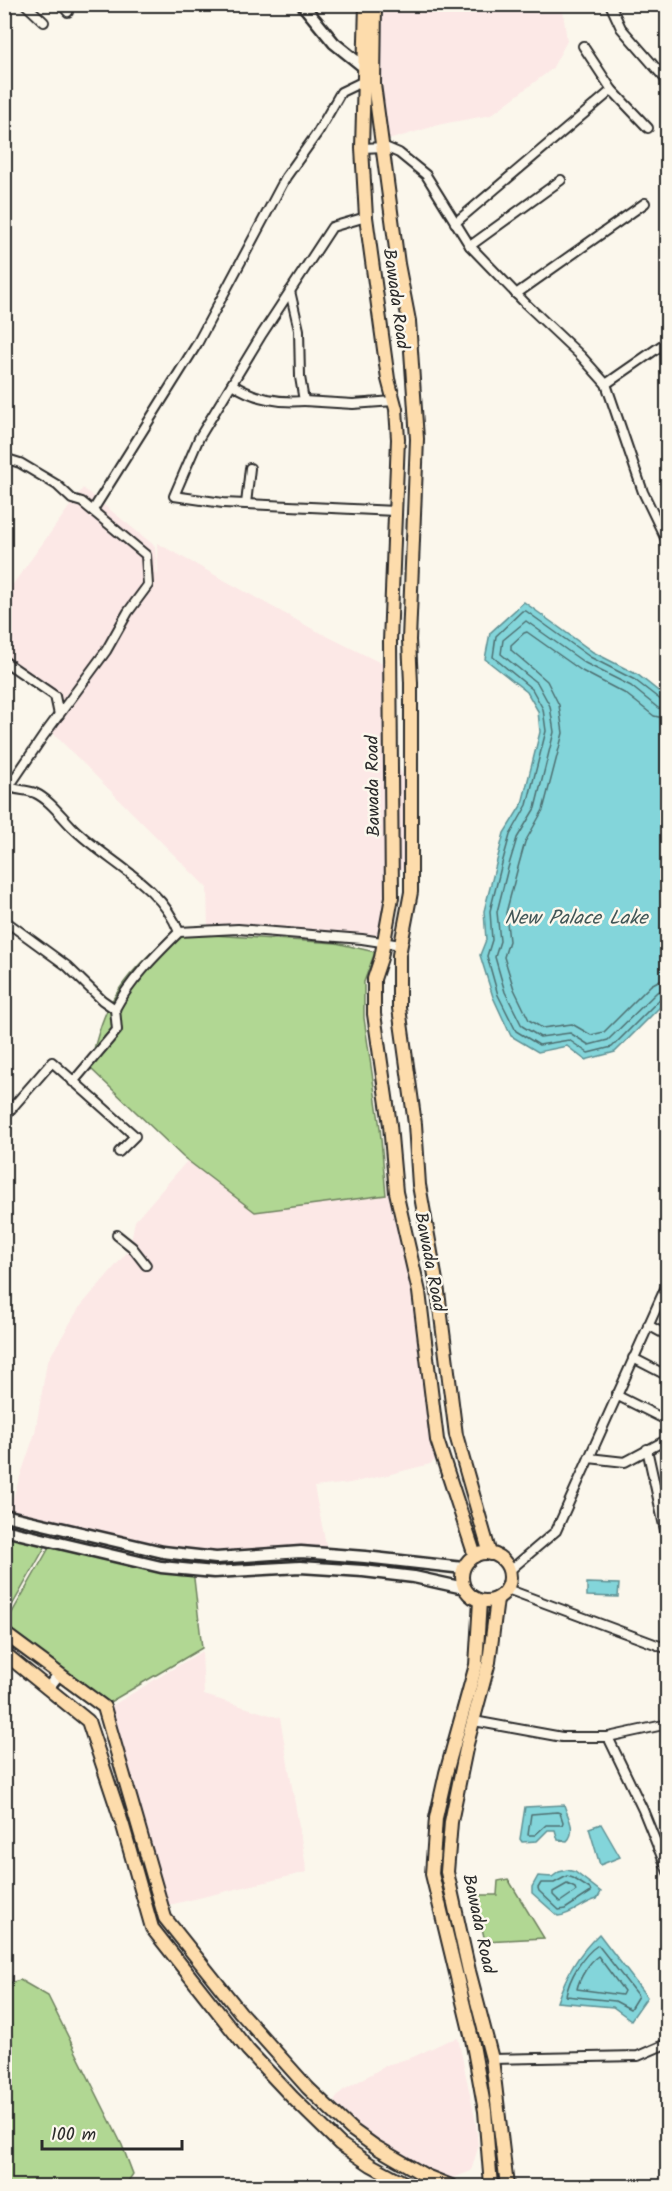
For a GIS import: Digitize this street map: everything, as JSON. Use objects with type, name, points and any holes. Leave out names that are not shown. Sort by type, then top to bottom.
[{"type":"main road","points":[[302,4],[334,43],[368,75]]},
{"type":"main road","name":"Bawada Road","points":[[366,4],[368,75],[362,148],[366,218],[398,439],[390,654],[392,897],[374,979],[374,1014],[390,1125],[396,1192],[419,1292],[438,1442],[475,1556]]},
{"type":"main road","points":[[375,4],[368,75],[409,321],[417,439],[409,640],[411,892],[401,945],[399,1008],[415,1124],[419,1185],[438,1292],[456,1434],[490,1554]]},
{"type":"main road","points":[[4,1515],[163,1552],[216,1558],[301,1552],[463,1568]]},
{"type":"main road","points":[[4,1530],[161,1567],[214,1572],[300,1567],[363,1571],[414,1577],[464,1588]]},
{"type":"main road","points":[[490,1554],[502,1560],[509,1571],[510,1580],[507,1589],[497,1599],[480,1601],[470,1596],[464,1588],[461,1578],[463,1568],[475,1556],[490,1554]]},
{"type":"main road","name":"Bawada Road","points":[[497,1599],[489,1662],[467,1744],[451,1822],[447,1872],[469,1971],[488,2035],[507,2187]]},
{"type":"main road","points":[[480,1601],[476,1665],[436,1818],[432,1874],[472,2039],[485,2111],[491,2187]]},
{"type":"main road","points":[[4,1633],[104,1707],[165,1918],[269,2046],[351,2129],[376,2147],[426,2176],[451,2187]]},
{"type":"main road","points":[[4,1653],[88,1721],[123,1826],[152,1928],[248,2050],[293,2098],[340,2144],[410,2187]]},
{"type":"main road","points":[[48,1688],[59,1674]]},
{"type":"main road","points":[[152,1928],[165,1918]]},
{"type":"street","points":[[25,4],[44,22]]},
{"type":"street","points":[[61,4],[68,12]]},
{"type":"street","points":[[610,4],[621,28],[668,82]]},
{"type":"street","points":[[583,46],[612,90],[648,128]]},
{"type":"street","points":[[93,510],[197,344],[286,177],[318,132],[342,92],[368,75]]},
{"type":"street","points":[[455,223],[612,90]]},
{"type":"street","points":[[362,148],[382,149],[385,147],[403,155],[426,176],[470,246],[581,356],[606,384],[643,492],[668,544]]},
{"type":"street","points":[[470,246],[561,180]]},
{"type":"street","points":[[516,294],[645,203]]},
{"type":"street","points":[[366,218],[332,227],[199,438],[174,496],[246,504],[395,511]]},
{"type":"street","points":[[290,291],[299,330],[300,377],[304,401]]},
{"type":"street","points":[[606,384],[668,341]]},
{"type":"street","points":[[232,384],[246,394],[279,402],[352,404],[394,401]]},
{"type":"street","points":[[4,458],[20,463],[57,485],[72,499],[82,502],[146,555],[148,585],[128,612],[106,651],[6,789],[36,794],[164,906],[173,917],[179,932]]},
{"type":"street","points":[[246,504],[250,468]]},
{"type":"street","points":[[661,528],[668,534]]},
{"type":"street","points":[[4,662],[55,696],[59,715]]},
{"type":"street","points":[[4,920],[67,966],[102,1000],[116,1009]]},
{"type":"street","points":[[73,1082],[117,1029],[116,1009],[125,992],[179,932],[238,929],[401,945]]},
{"type":"street","points":[[6,1113],[51,1062],[135,1136],[119,1152]]},
{"type":"street","points":[[117,1234],[132,1247],[146,1265]]},
{"type":"street","points":[[509,1571],[556,1531],[668,1282]]},
{"type":"street","points":[[648,1325],[668,1336]]},
{"type":"street","points":[[633,1358],[668,1376]]},
{"type":"street","points":[[616,1395],[668,1421]]},
{"type":"street","points":[[589,1458],[625,1462],[668,1439]]},
{"type":"street","points":[[647,1449],[668,1544]]},
{"type":"street","points":[[507,1589],[668,1649]]},
{"type":"street","points":[[474,1721],[562,1737],[608,1737],[668,1724]]},
{"type":"street","points":[[608,1737],[643,1810],[668,1872]]},
{"type":"street","points":[[658,1848],[668,1844]]},
{"type":"street","points":[[492,2058],[638,2056],[668,2043]]},
{"type":"shaded area","points":[[377,5],[562,5],[567,41],[552,69],[491,115],[442,124],[385,141],[381,123]]},
{"type":"shaded area","points":[[83,488],[155,546],[157,575],[157,543],[309,627],[389,667],[393,759],[406,780],[412,861],[393,876],[385,943],[208,929],[207,888],[50,730],[67,706],[5,664],[5,595]]},
{"type":"shaded area","points":[[193,1154],[266,1208],[396,1192],[414,1269],[441,1455],[430,1464],[387,1475],[350,1483],[314,1487],[328,1554],[216,1558],[7,1515],[35,1433],[47,1362],[79,1308],[129,1250],[135,1221]]},
{"type":"shaded area","points":[[202,1651],[204,1695],[280,1718],[307,1872],[161,1907],[105,1710]]},
{"type":"shaded area","points":[[458,2038],[476,2123],[478,2148],[471,2171],[441,2183],[400,2161],[364,2132],[334,2101],[342,2091],[387,2065]]},
{"type":"green space","points":[[212,935],[336,943],[375,952],[364,982],[364,1018],[380,1128],[386,1195],[255,1212],[183,1157],[89,1067],[106,1013],[126,979],[169,936]]},
{"type":"green space","points":[[5,1530],[49,1540],[5,1618]]},
{"type":"green space","points":[[53,1541],[193,1570],[202,1648],[103,1706],[5,1634],[5,1625]]},
{"type":"green space","points":[[508,1879],[544,1938],[485,1941],[474,1895],[497,1895],[498,1881]]},
{"type":"green space","points":[[20,1980],[48,1996],[122,2145],[133,2174],[125,2186],[11,2186],[5,2175],[5,1984]]},
{"type":"water","name":"New Palace Lake","points":[[524,602],[593,652],[638,675],[667,698],[667,1000],[615,1052],[585,1060],[567,1046],[538,1052],[511,1036],[493,997],[480,955],[486,940],[484,911],[504,833],[522,804],[540,732],[538,711],[527,692],[485,659],[490,633]]},
{"type":"water","points":[[587,1583],[619,1584],[618,1597],[587,1596]]},
{"type":"water","points":[[564,1805],[572,1828],[567,1841],[558,1840],[555,1830],[548,1830],[537,1841],[522,1842],[520,1839],[525,1807]]},
{"type":"water","points":[[601,1824],[620,1857],[600,1865],[589,1828]]},
{"type":"water","points":[[567,1870],[575,1872],[601,1892],[597,1899],[558,1916],[532,1893],[532,1887],[538,1876],[552,1877]]},
{"type":"water","points":[[599,1934],[647,1997],[631,2020],[613,2007],[557,2002],[574,1965]]}]
